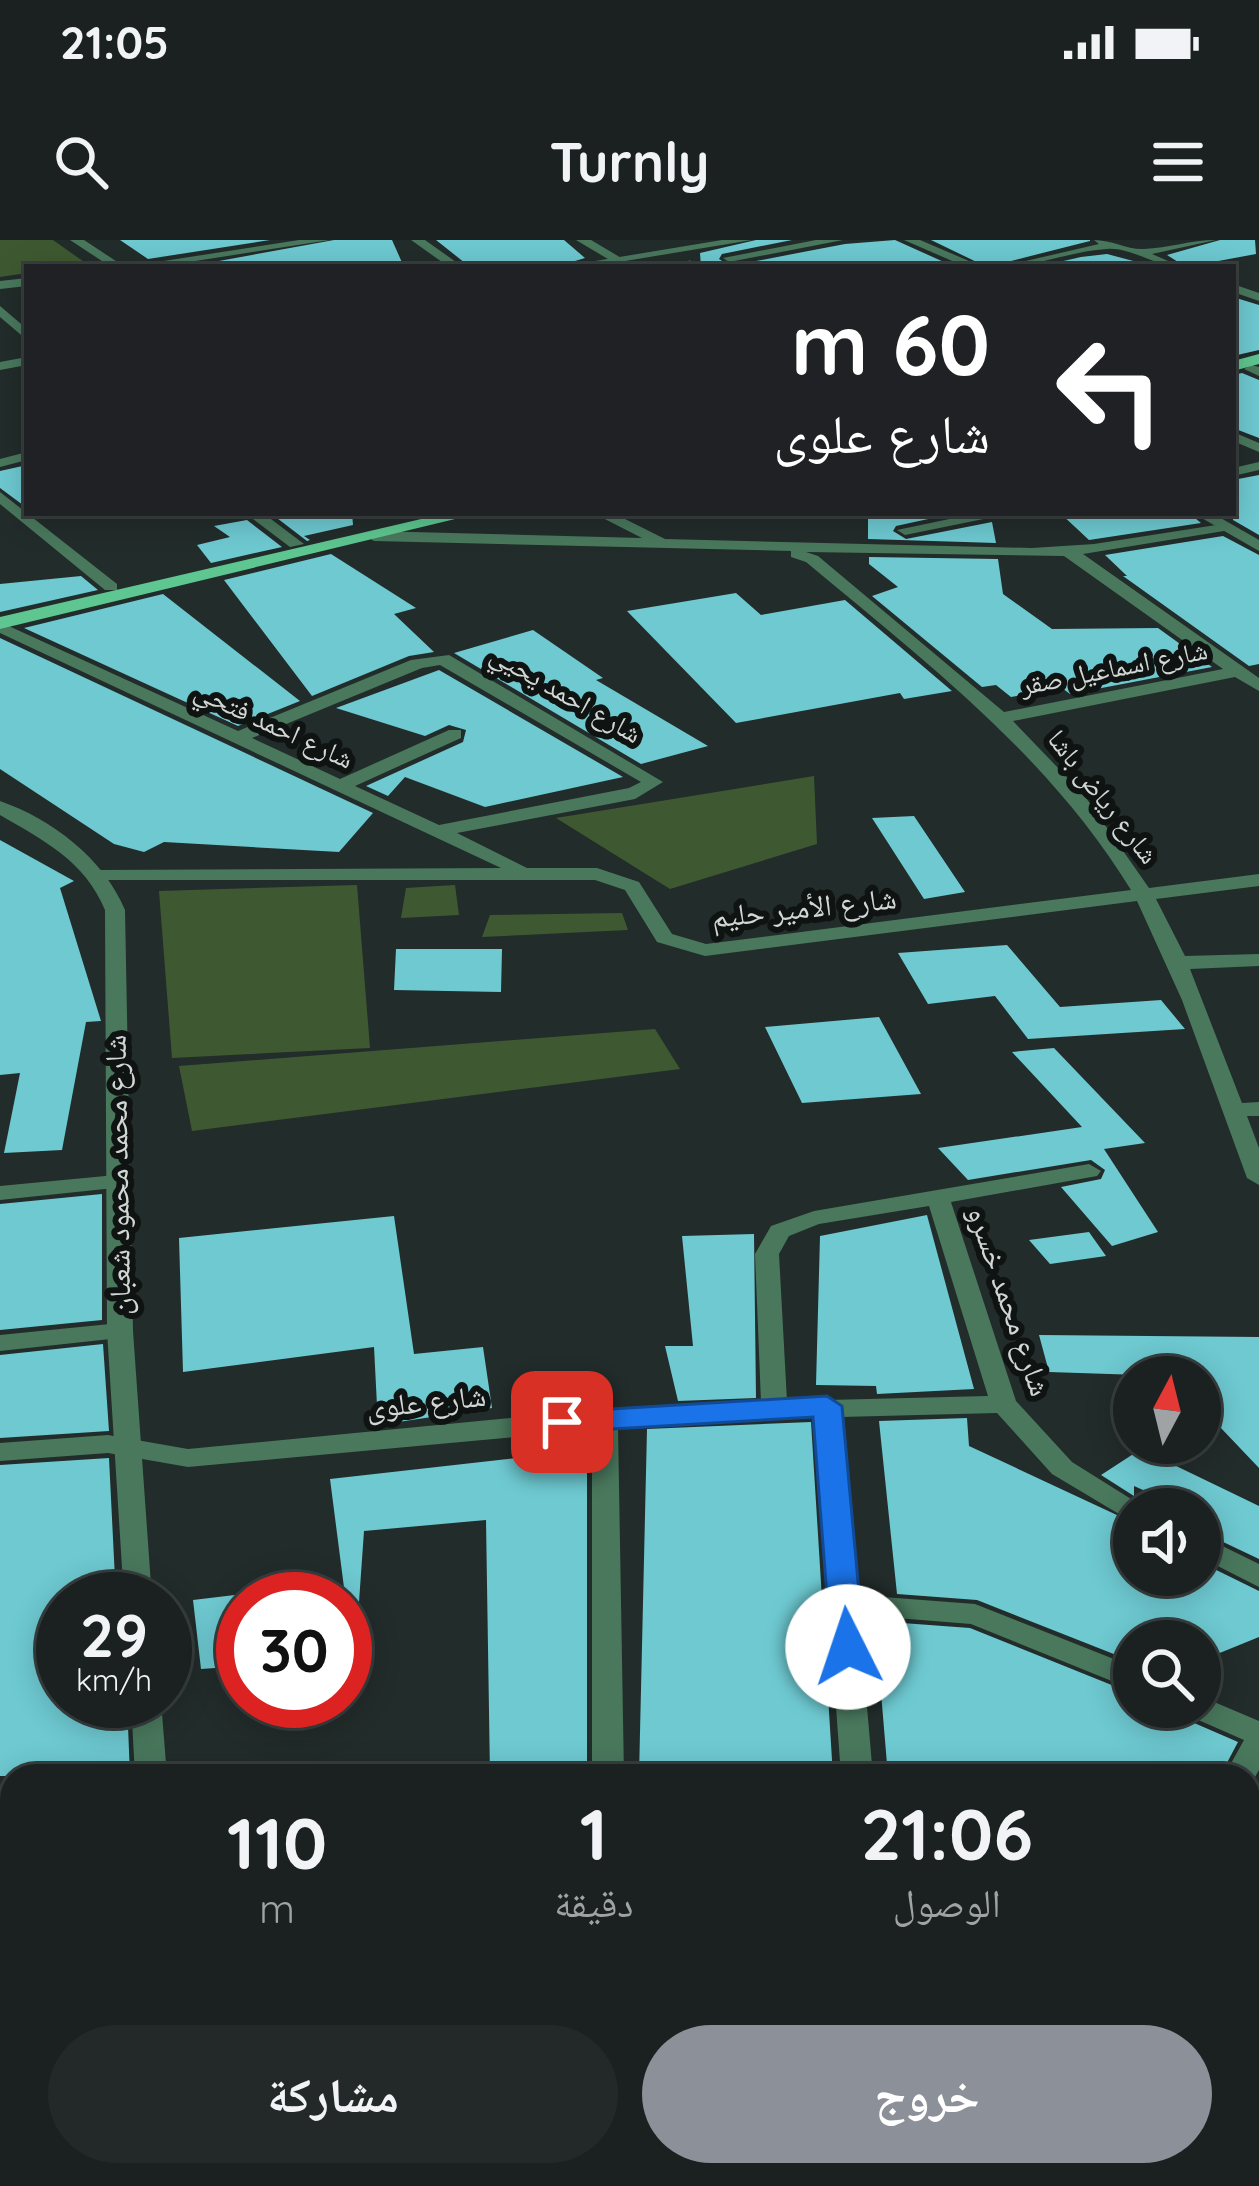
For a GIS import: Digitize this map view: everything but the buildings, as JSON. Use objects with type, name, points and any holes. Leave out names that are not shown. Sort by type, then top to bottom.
[{"type":"main road","points":[[0,612],[415,516]]},
{"type":"main road","points":[[0,625],[458,516]]},
{"type":"street","points":[[76,240],[114,264]]},
{"type":"street","points":[[152,264],[324,240]]},
{"type":"street","points":[[417,240],[453,264]]},
{"type":"street","points":[[582,240],[617,259]]},
{"type":"street","points":[[584,264],[742,244],[837,240]]},
{"type":"street","points":[[910,240],[970,264]]},
{"type":"street","points":[[1138,254],[1210,240]]},
{"type":"street","points":[[1019,264],[1107,242],[1167,264]]},
{"type":"street","points":[[689,264],[742,244]]},
{"type":"street","points":[[742,244],[766,264]]},
{"type":"street","points":[[0,310],[24,333]]},
{"type":"street","points":[[0,496],[24,516]]},
{"type":"street","points":[[24,516],[111,587]]},
{"type":"street","points":[[257,516],[296,544]]},
{"type":"street","points":[[607,516],[674,547]]},
{"type":"street","points":[[934,553],[899,525],[978,516]]},
{"type":"street","points":[[1206,516],[1259,546]]},
{"type":"street","points":[[374,536],[934,553],[1069,551],[1224,526]]},
{"type":"street","name":"شارع رياض باشا","points":[[777,549],[812,559],[1002,718],[1079,801],[1145,897],[1259,1178]]},
{"type":"street","points":[[1069,551],[1259,686]]},
{"type":"street","name":"شارع احمد فتحي","points":[[0,625],[525,872]]},
{"type":"street","name":"شارع احمد يحيي","points":[[237,738],[422,661],[443,658],[653,778],[643,792],[438,831]]},
{"type":"street","name":"شارع اسماعيل صقر","points":[[1002,718],[1238,671]]},
{"type":"street","points":[[340,786],[455,734]]},
{"type":"street","points":[[0,806],[70,849],[99,876]]},
{"type":"street","name":"شارع الأمير حليم","points":[[99,876],[525,872],[616,878],[640,896],[664,938],[705,950],[1259,880]]},
{"type":"street","name":"شارع محمد محمود شعبان","points":[[99,876],[115,910],[120,1330],[136,1572]]},
{"type":"street","points":[[1175,963],[1259,960]]},
{"type":"street","points":[[1232,1110],[1259,1109]]},
{"type":"street","points":[[774,1408],[770,1242],[795,1223],[1089,1171]]},
{"type":"street","points":[[0,1193],[116,1182]]},
{"type":"street","name":"شارع محمد خسرو","points":[[938,1197],[1004,1404],[1019,1426],[1062,1468],[1113,1498]]},
{"type":"street","points":[[0,1343],[120,1330]]},
{"type":"street","name":"شارع علوى","points":[[0,1451],[125,1446],[165,1456],[215,1456],[605,1418],[827,1406],[1004,1404]]},
{"type":"street","points":[[827,1406],[855,1764]]},
{"type":"street","points":[[605,1418],[608,1764]]},
{"type":"street","points":[[1221,1556],[1259,1577]]},
{"type":"street","points":[[844,1604],[975,1614],[1113,1670]]},
{"type":"street","points":[[1221,1718],[1259,1737],[1246,1764]]},
{"type":"street","points":[[148,1728],[150,1764]]},
{"type":"green space","points":[[0,240],[53,240],[87,264],[24,264],[24,273],[0,277]]},
{"type":"green space","points":[[814,776],[817,844],[670,889],[556,818]]},
{"type":"green space","points":[[357,885],[370,1048],[172,1058],[159,891]]},
{"type":"green space","points":[[455,885],[459,915],[401,918],[406,888]]},
{"type":"green space","points":[[622,913],[628,930],[482,937],[490,915]]},
{"type":"green space","points":[[655,1029],[680,1069],[192,1131],[179,1066]]},
{"type":"route","points":[[562,1422],[827,1406],[848,1647]]}]
